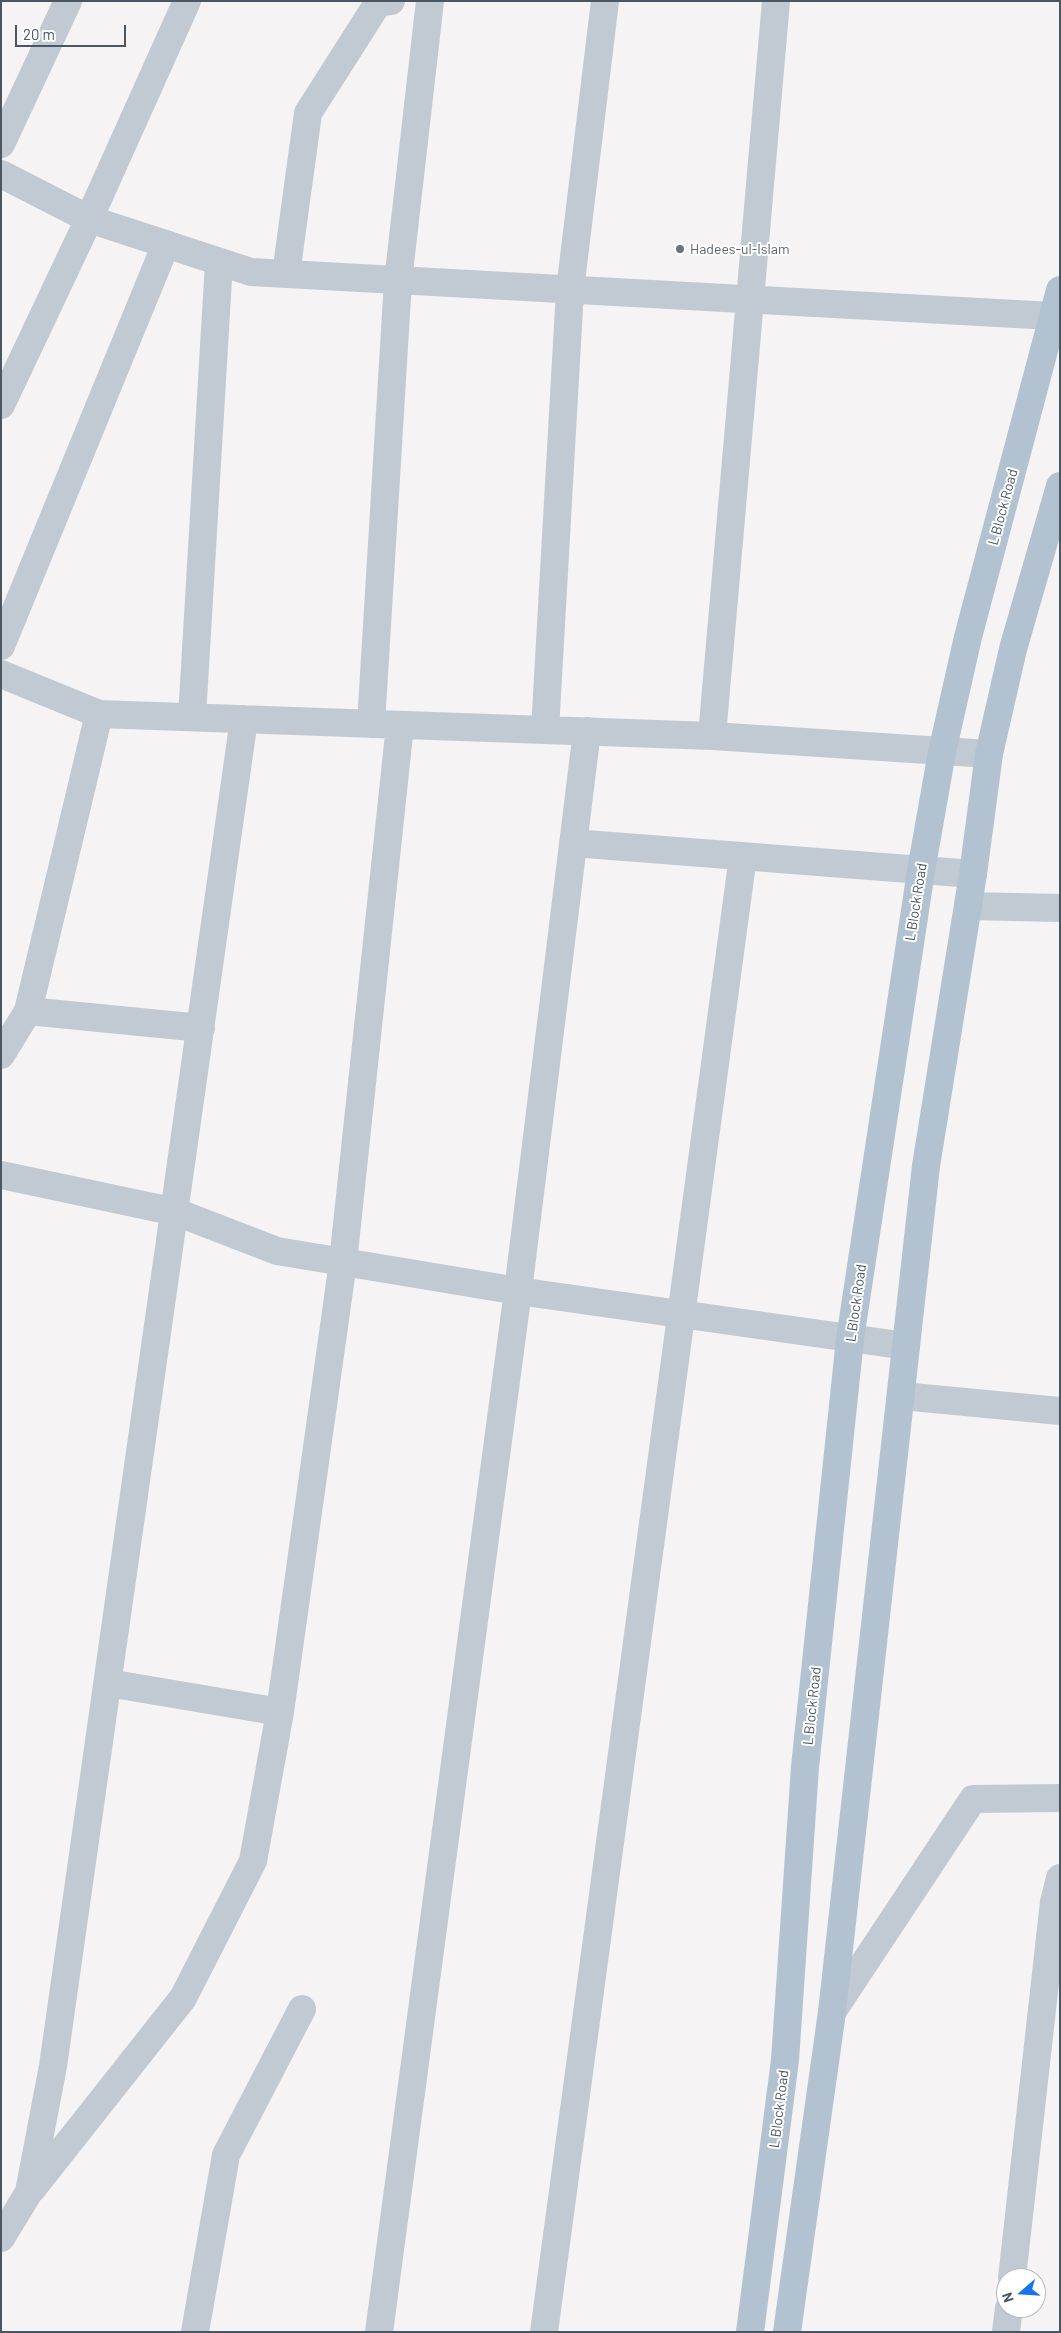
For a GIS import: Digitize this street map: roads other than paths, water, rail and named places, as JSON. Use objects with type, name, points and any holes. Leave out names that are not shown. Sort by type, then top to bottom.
[{"type":"main road","name":"L Block Road","points":[[750,2332],[785,2060],[805,1767],[850,1339],[921,871],[942,752],[968,637],[1060,290]]},
{"type":"main road","points":[[786,2332],[832,2012],[902,1396],[926,1166],[973,874],[990,754],[1013,648],[1060,486]]},
{"type":"street","points":[[1,144],[68,1]]},
{"type":"street","points":[[1,405],[89,218],[186,1]]},
{"type":"street","points":[[286,274],[308,113],[378,2],[391,1]]},
{"type":"street","points":[[371,724],[398,280],[430,1]]},
{"type":"street","points":[[545,730],[570,290],[605,1]]},
{"type":"street","points":[[712,736],[776,1]]},
{"type":"street","points":[[1,174],[89,218],[251,272],[1052,316]]},
{"type":"street","points":[[1,646],[166,244]]},
{"type":"street","points":[[192,717],[220,262]]},
{"type":"street","points":[[1,674],[99,714],[712,736],[990,754]]},
{"type":"street","points":[[1,1055],[28,1011],[99,714]]},
{"type":"street","points":[[29,2192],[53,2066],[176,1212],[244,719]]},
{"type":"street","points":[[1,2238],[29,2192],[183,1998],[253,1861],[280,1712],[343,1262],[400,725]]},
{"type":"street","points":[[379,2332],[518,1291],[587,731]]},
{"type":"street","points":[[573,842],[973,874]]},
{"type":"street","points":[[544,2332],[743,856]]},
{"type":"street","points":[[968,906],[1060,908]]},
{"type":"street","points":[[28,1011],[201,1028]]},
{"type":"street","points":[[1,1175],[176,1212],[277,1251],[518,1291],[906,1346]]},
{"type":"street","points":[[902,1396],[1060,1411]]},
{"type":"street","points":[[108,1683],[280,1712]]},
{"type":"street","points":[[832,2012],[973,1799],[1060,1798]]},
{"type":"street","points":[[1013,2268],[1054,1902],[1060,1878]]},
{"type":"street","points":[[195,2332],[226,2156],[302,2009]]},
{"type":"street","points":[[1006,2332],[1008,2318]]},
{"type":"place","name":"Hadees-ul-Islam","points":[[680,249]]}]
